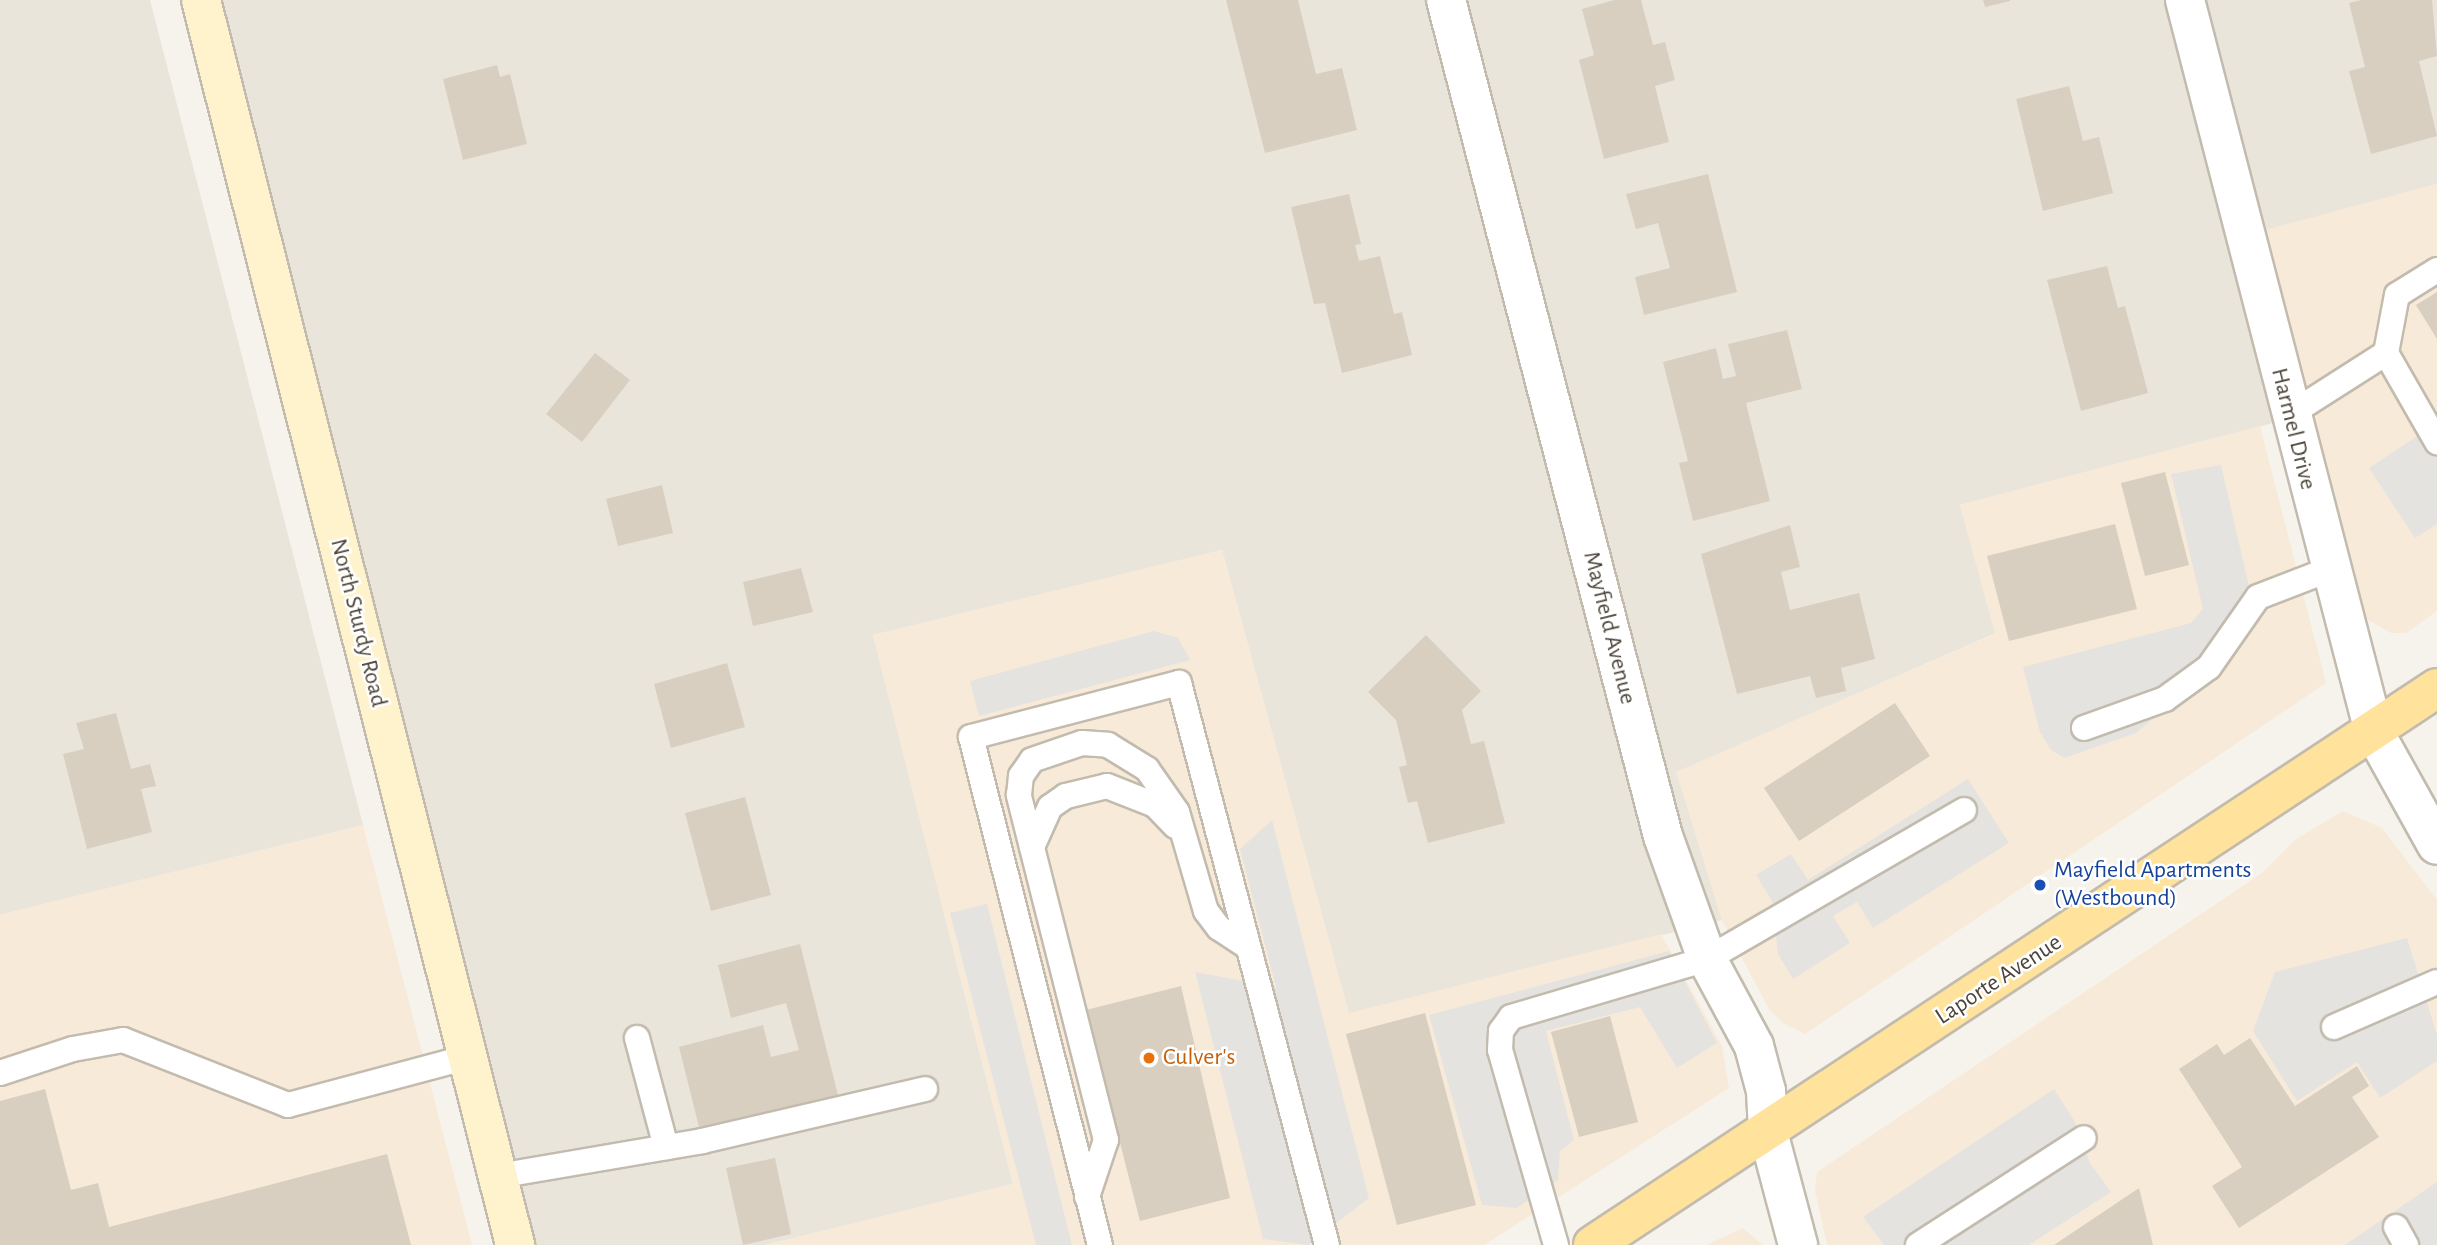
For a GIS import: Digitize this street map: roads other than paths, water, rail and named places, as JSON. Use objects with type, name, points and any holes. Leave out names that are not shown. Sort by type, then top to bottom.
[{"type":"main road","name":"Laporte Avenue","points":[[1593,1245],[2437,688]]},
{"type":"street","name":"North Sturdy Road","points":[[201,0],[515,1245]]},
{"type":"street","name":"Mayfield Avenue","points":[[1446,0],[1663,836],[1706,959],[1754,1046],[1766,1091],[1768,1132],[1798,1245]]},
{"type":"street","name":"Harmel Drive","points":[[2185,0],[2328,570],[2374,732],[2437,845]]},
{"type":"lane","points":[[2437,270],[2397,295],[2386,353],[2437,442]]},
{"type":"lane","points":[[2289,415],[2386,353]]},
{"type":"lane","points":[[2084,728],[2165,699],[2209,667],[2258,597],[2328,570]]},
{"type":"lane","points":[[1100,1245],[971,737],[1179,683],[1326,1245]]},
{"type":"lane","points":[[1087,1197],[1106,1140],[1019,795],[1021,776],[1044,752],[1082,743],[1108,745],[1147,769],[1177,812],[1206,911],[1219,929],[1248,947]]},
{"type":"lane","points":[[1032,847],[1050,807],[1066,796],[1107,786],[1155,805],[1182,834]]},
{"type":"lane","points":[[1556,1245],[1500,1050],[1501,1031],[1528,1009],[1706,959],[1964,810]]},
{"type":"lane","points":[[2334,1027],[2437,982]]},
{"type":"lane","points":[[637,1038],[666,1147]]},
{"type":"lane","points":[[0,1073],[73,1049],[123,1040],[288,1105],[468,1057]]},
{"type":"lane","points":[[498,1176],[666,1147],[925,1088]]},
{"type":"lane","points":[[1918,1245],[2084,1138]]},
{"type":"place","name":"Mayfield Apartments (Westbound)","points":[[2040,885]]},
{"type":"place","name":"Culver's","points":[[1149,1058]]}]
